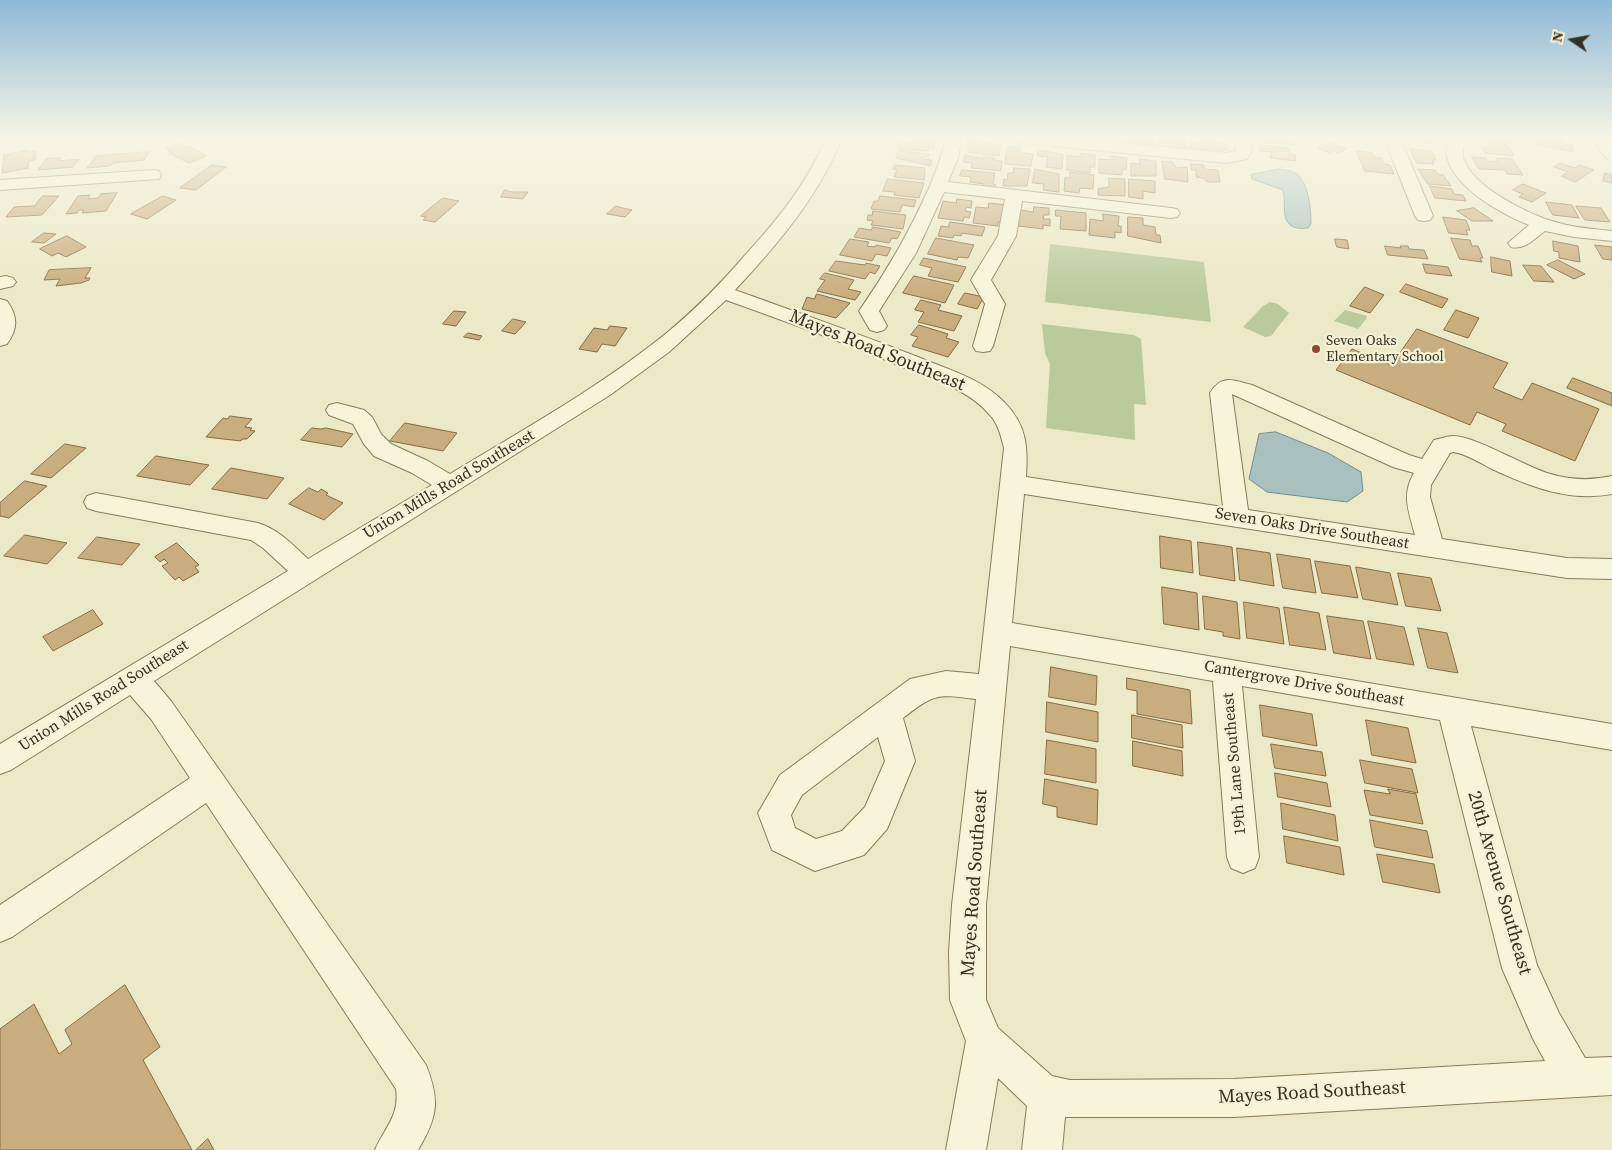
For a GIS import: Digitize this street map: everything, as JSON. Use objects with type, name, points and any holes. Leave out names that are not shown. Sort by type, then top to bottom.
[{"type":"street","name":"Union Mills Road Southeast","points":[[0,760],[450,486],[610,385],[663,347],[722,292],[780,226],[805,192]]},
{"type":"street","points":[[877,326],[869,311],[881,296],[923,222],[936,192]]},
{"type":"street","points":[[986,192],[1171,212]]},
{"type":"street","points":[[1414,192],[1424,216]]},
{"type":"street","points":[[1486,192],[1532,221],[1577,232],[1612,236]]},
{"type":"street","points":[[983,346],[995,304],[981,280],[1007,236],[1014,195]]},
{"type":"street","points":[[1517,243],[1543,224]]},
{"type":"street","name":"Mayes Road Southeast","points":[[722,292],[859,341],[959,382],[978,393],[997,408],[1010,425],[1016,448],[969,905],[968,1000],[985,1041],[1042,1094],[1070,1099],[1234,1098],[1612,1076]]},
{"type":"street","points":[[0,305],[4,311],[6,323],[0,340]]},
{"type":"street","points":[[1237,518],[1221,393],[1227,386],[1244,390],[1401,461],[1428,469]]},
{"type":"street","points":[[337,410],[350,413],[365,421],[379,448],[393,457],[419,466],[450,486]]},
{"type":"street","points":[[1431,547],[1418,497],[1419,485],[1442,446],[1453,444],[1464,446],[1544,481],[1565,487],[1598,490],[1612,485]]},
{"type":"street","name":"Seven Oaks Drive Southeast","points":[[1013,484],[1566,568],[1612,569]]},
{"type":"street","points":[[96,502],[258,532],[272,540],[306,572]]},
{"type":"street","name":"Cantergrove Drive Southeast","points":[[996,632],[1612,737]]},
{"type":"street","name":"19th Lane Southeast","points":[[1226,671],[1244,857]]},
{"type":"street","points":[[133,678],[161,710],[412,1079],[418,1093],[416,1110],[408,1131],[395,1150]]},
{"type":"street","points":[[887,713],[900,761],[876,818],[852,844],[815,855],[783,839],[774,813],[791,785],[920,688],[946,682],[991,688]]},
{"type":"street","name":"20th Avenue Southeast","points":[[1452,710],[1520,968],[1546,1026],[1575,1078]]},
{"type":"street","points":[[0,925],[210,782]]},
{"type":"street","points":[[966,1150],[985,1041]]},
{"type":"street","points":[[1042,1150],[1048,1095]]},
{"type":"green space","points":[[1050,244],[1204,262],[1211,322],[1045,302]]},
{"type":"green space","points":[[1270,302],[1278,304],[1289,313],[1271,336],[1265,337],[1243,327],[1263,306]]},
{"type":"green space","points":[[1345,310],[1367,316],[1358,329],[1334,321]]},
{"type":"green space","points":[[1042,324],[1134,335],[1141,339],[1146,405],[1134,404],[1135,440],[1046,428],[1050,364],[1045,353]]},
{"type":"water","points":[[1283,192],[1307,192],[1311,224],[1308,228],[1298,228],[1288,222],[1284,210]]},
{"type":"water","points":[[1276,432],[1328,453],[1361,472],[1363,491],[1347,502],[1267,492],[1249,479],[1259,434]]},
{"type":"building","points":[[504,192],[528,192],[523,199],[501,197]]},
{"type":"building","points":[[891,192],[921,192],[919,198],[894,195],[895,192]]},
{"type":"building","points":[[1098,192],[1125,192],[1125,196],[1098,195]]},
{"type":"building","points":[[1129,192],[1143,192],[1143,199],[1129,197]]},
{"type":"building","points":[[1432,192],[1453,192],[1454,194],[1463,195],[1466,201],[1435,198]]},
{"type":"building","points":[[1517,192],[1546,193],[1532,202],[1519,197],[1523,194]]},
{"type":"building","points":[[117,193],[106,211],[82,213],[84,210],[79,210],[77,213],[66,214],[78,196],[90,195],[88,199],[98,198],[101,194]]},
{"type":"building","points":[[43,196],[59,196],[42,215],[6,217],[14,207],[34,206]]},
{"type":"building","points":[[163,196],[176,200],[147,219],[131,214]]},
{"type":"building","points":[[880,196],[916,200],[914,207],[902,205],[900,212],[871,209],[874,201],[878,201]]},
{"type":"building","points":[[443,198],[459,201],[435,222],[423,220],[426,217],[421,216]]},
{"type":"building","points":[[957,199],[972,201],[971,208],[966,207],[965,211],[971,212],[969,218],[964,217],[963,221],[938,218],[943,201],[956,203]]},
{"type":"building","points":[[1546,202],[1572,205],[1579,218],[1553,215]]},
{"type":"building","points":[[989,203],[1006,205],[1004,222],[998,222],[998,226],[973,223],[976,207],[988,208]]},
{"type":"building","points":[[616,206],[632,210],[625,217],[607,214]]},
{"type":"building","points":[[1576,206],[1601,208],[1610,222],[1585,220]]},
{"type":"building","points":[[1034,207],[1049,208],[1049,215],[1044,215],[1043,219],[1050,219],[1050,226],[1043,225],[1043,229],[1018,226],[1020,210],[1033,212]]},
{"type":"building","points":[[1474,208],[1493,221],[1472,221],[1457,211]]},
{"type":"building","points":[[1056,210],[1086,213],[1086,231],[1060,229],[1061,216],[1056,216]]},
{"type":"building","points":[[873,211],[906,215],[903,229],[871,225],[873,221],[867,220],[868,215],[872,215]]},
{"type":"building","points":[[1103,214],[1119,216],[1118,226],[1121,226],[1121,233],[1115,232],[1115,238],[1089,235],[1090,219],[1103,221]]},
{"type":"building","points":[[1128,217],[1143,218],[1143,225],[1155,227],[1156,235],[1160,235],[1161,243],[1128,236]]},
{"type":"building","points":[[1443,217],[1466,220],[1470,230],[1466,230],[1468,235],[1449,233]]},
{"type":"building","points":[[950,222],[985,227],[982,236],[962,233],[961,236],[954,235],[953,238],[938,236],[941,226],[948,227]]},
{"type":"building","points":[[873,227],[901,232],[897,239],[892,238],[889,243],[854,237],[859,228],[871,230]]},
{"type":"building","points":[[44,233],[56,234],[44,243],[32,242]]},
{"type":"building","points":[[67,236],[86,247],[66,257],[58,253],[52,256],[40,249]]},
{"type":"building","points":[[936,238],[974,245],[968,258],[958,257],[957,260],[928,254]]},
{"type":"building","points":[[1451,238],[1470,240],[1472,246],[1478,246],[1483,258],[1480,258],[1482,262],[1460,259]]},
{"type":"building","points":[[850,239],[869,242],[867,246],[875,247],[876,245],[891,248],[887,256],[876,254],[872,261],[840,255]]},
{"type":"building","points":[[1335,239],[1347,240],[1349,249],[1337,247]]},
{"type":"building","points":[[1553,241],[1578,246],[1580,262],[1559,258],[1559,252],[1554,251]]},
{"type":"building","points":[[1595,245],[1612,247],[1612,260],[1603,259]]},
{"type":"building","points":[[1385,246],[1401,248],[1400,246],[1408,246],[1409,249],[1424,250],[1428,259],[1388,255]]},
{"type":"building","points":[[1491,257],[1510,261],[1512,276],[1492,272]]},
{"type":"building","points":[[924,258],[966,267],[958,282],[928,276],[932,268],[920,265]]},
{"type":"building","points":[[1558,260],[1585,274],[1574,279],[1547,265]]},
{"type":"building","points":[[836,261],[880,266],[875,274],[870,272],[865,279],[829,271]]},
{"type":"building","points":[[1423,264],[1448,267],[1452,276],[1426,273]]},
{"type":"building","points":[[1523,265],[1541,266],[1554,282],[1534,281]]},
{"type":"building","points":[[91,268],[85,278],[90,278],[89,280],[81,283],[56,286],[60,279],[44,280],[49,270]]},
{"type":"building","points":[[825,273],[854,280],[848,289],[861,292],[855,300],[817,291],[825,280],[820,279]]},
{"type":"building","points":[[914,276],[954,285],[945,303],[903,293]]},
{"type":"building","points":[[1406,284],[1448,299],[1442,308],[1400,292]]},
{"type":"building","points":[[1365,287],[1384,295],[1370,313],[1350,306]]},
{"type":"building","points":[[965,293],[984,297],[977,309],[958,304]]},
{"type":"building","points":[[817,294],[850,303],[836,318],[802,309],[807,297],[814,299]]},
{"type":"building","points":[[921,300],[941,305],[938,310],[962,316],[954,331],[918,322],[924,312],[915,310]]},
{"type":"building","points":[[1456,310],[1479,318],[1468,338],[1444,330]]},
{"type":"building","points":[[454,311],[466,312],[456,326],[443,324]]},
{"type":"building","points":[[513,319],[526,322],[515,334],[502,331]]},
{"type":"building","points":[[919,325],[948,334],[946,338],[959,342],[948,357],[912,346],[918,337],[911,335]]},
{"type":"building","points":[[610,326],[627,328],[615,346],[602,344],[597,352],[579,349],[594,328],[607,330]]},
{"type":"building","points":[[1417,329],[1508,363],[1493,388],[1522,400],[1532,383],[1599,409],[1575,461],[1502,431],[1506,424],[1477,412],[1470,425],[1336,370],[1352,349],[1391,365]]},
{"type":"building","points":[[468,333],[482,336],[479,340],[464,337]]},
{"type":"building","points":[[1573,378],[1612,393],[1612,406],[1567,388]]},
{"type":"building","points":[[230,416],[252,419],[245,427],[252,428],[250,430],[255,431],[247,439],[242,439],[241,441],[206,437],[223,418],[227,419]]},
{"type":"building","points":[[405,423],[457,433],[443,451],[390,441]]},
{"type":"building","points":[[312,428],[326,428],[353,434],[342,447],[301,440]]},
{"type":"building","points":[[65,444],[86,448],[51,478],[31,474]]},
{"type":"building","points":[[156,456],[209,465],[190,485],[137,476]]},
{"type":"building","points":[[231,468],[284,478],[267,499],[212,489]]},
{"type":"building","points":[[25,481],[47,486],[9,518],[0,516],[0,503]]},
{"type":"building","points":[[309,488],[318,492],[321,489],[328,493],[326,495],[343,503],[324,520],[289,504]]},
{"type":"building","points":[[25,535],[67,543],[47,564],[4,556]]},
{"type":"building","points":[[1160,536],[1191,541],[1193,573],[1161,568]]},
{"type":"building","points":[[97,537],[140,544],[122,565],[78,558]]},
{"type":"building","points":[[1198,542],[1232,547],[1235,581],[1200,575]]},
{"type":"building","points":[[177,543],[199,565],[195,567],[199,572],[183,581],[179,577],[175,580],[162,566],[168,563],[164,559],[160,562],[155,557]]},
{"type":"building","points":[[1237,548],[1270,553],[1274,586],[1240,580]]},
{"type":"building","points":[[1277,554],[1310,559],[1316,593],[1283,588]]},
{"type":"building","points":[[1315,561],[1350,566],[1358,598],[1322,593]]},
{"type":"building","points":[[1356,567],[1390,573],[1398,605],[1363,599]]},
{"type":"building","points":[[1398,573],[1431,578],[1441,611],[1406,606]]},
{"type":"building","points":[[1162,587],[1197,593],[1199,630],[1164,624]]},
{"type":"building","points":[[1203,596],[1237,602],[1240,639],[1223,636],[1223,632],[1205,629]]},
{"type":"building","points":[[1244,602],[1279,608],[1284,644],[1247,638]]},
{"type":"building","points":[[1284,607],[1319,613],[1326,650],[1290,645]]},
{"type":"building","points":[[93,610],[103,624],[53,651],[43,637]]},
{"type":"building","points":[[1327,616],[1363,621],[1371,659],[1334,653]]},
{"type":"building","points":[[1368,621],[1404,627],[1414,665],[1377,659]]},
{"type":"building","points":[[1418,628],[1447,633],[1458,673],[1428,668]]},
{"type":"building","points":[[1051,667],[1097,676],[1096,705],[1049,697]]},
{"type":"building","points":[[1127,678],[1190,690],[1192,724],[1137,714],[1137,691],[1127,689]]},
{"type":"building","points":[[1047,702],[1098,712],[1098,742],[1046,732]]},
{"type":"building","points":[[1260,705],[1312,714],[1317,746],[1263,736]]},
{"type":"building","points":[[1132,715],[1182,725],[1183,748],[1132,738]]},
{"type":"building","points":[[1366,720],[1408,728],[1416,763],[1372,755]]},
{"type":"building","points":[[1047,740],[1096,749],[1096,783],[1045,774]]},
{"type":"building","points":[[1133,741],[1182,751],[1183,776],[1133,766]]},
{"type":"building","points":[[1271,744],[1322,752],[1326,776],[1275,768]]},
{"type":"building","points":[[1360,760],[1412,769],[1418,793],[1365,783]]},
{"type":"building","points":[[1275,773],[1327,783],[1331,807],[1278,797]]},
{"type":"building","points":[[1045,779],[1098,790],[1097,825],[1057,817],[1057,807],[1043,804]]},
{"type":"building","points":[[1388,789],[1416,794],[1423,824],[1370,815],[1364,790],[1390,794]]},
{"type":"building","points":[[1281,803],[1335,815],[1338,841],[1283,829]]},
{"type":"building","points":[[1370,820],[1427,831],[1433,858],[1375,847]]},
{"type":"building","points":[[1284,836],[1340,847],[1344,875],[1287,863]]},
{"type":"building","points":[[1377,854],[1434,864],[1440,893],[1383,882]]},
{"type":"building","points":[[125,985],[160,1047],[143,1060],[192,1150],[0,1150],[0,1029],[34,1004],[59,1054],[72,1044],[65,1030]]},
{"type":"building","points":[[208,1139],[214,1150],[196,1150]]},
{"type":"place","name":"Seven Oaks Elementary School","points":[[1316,349]]}]
